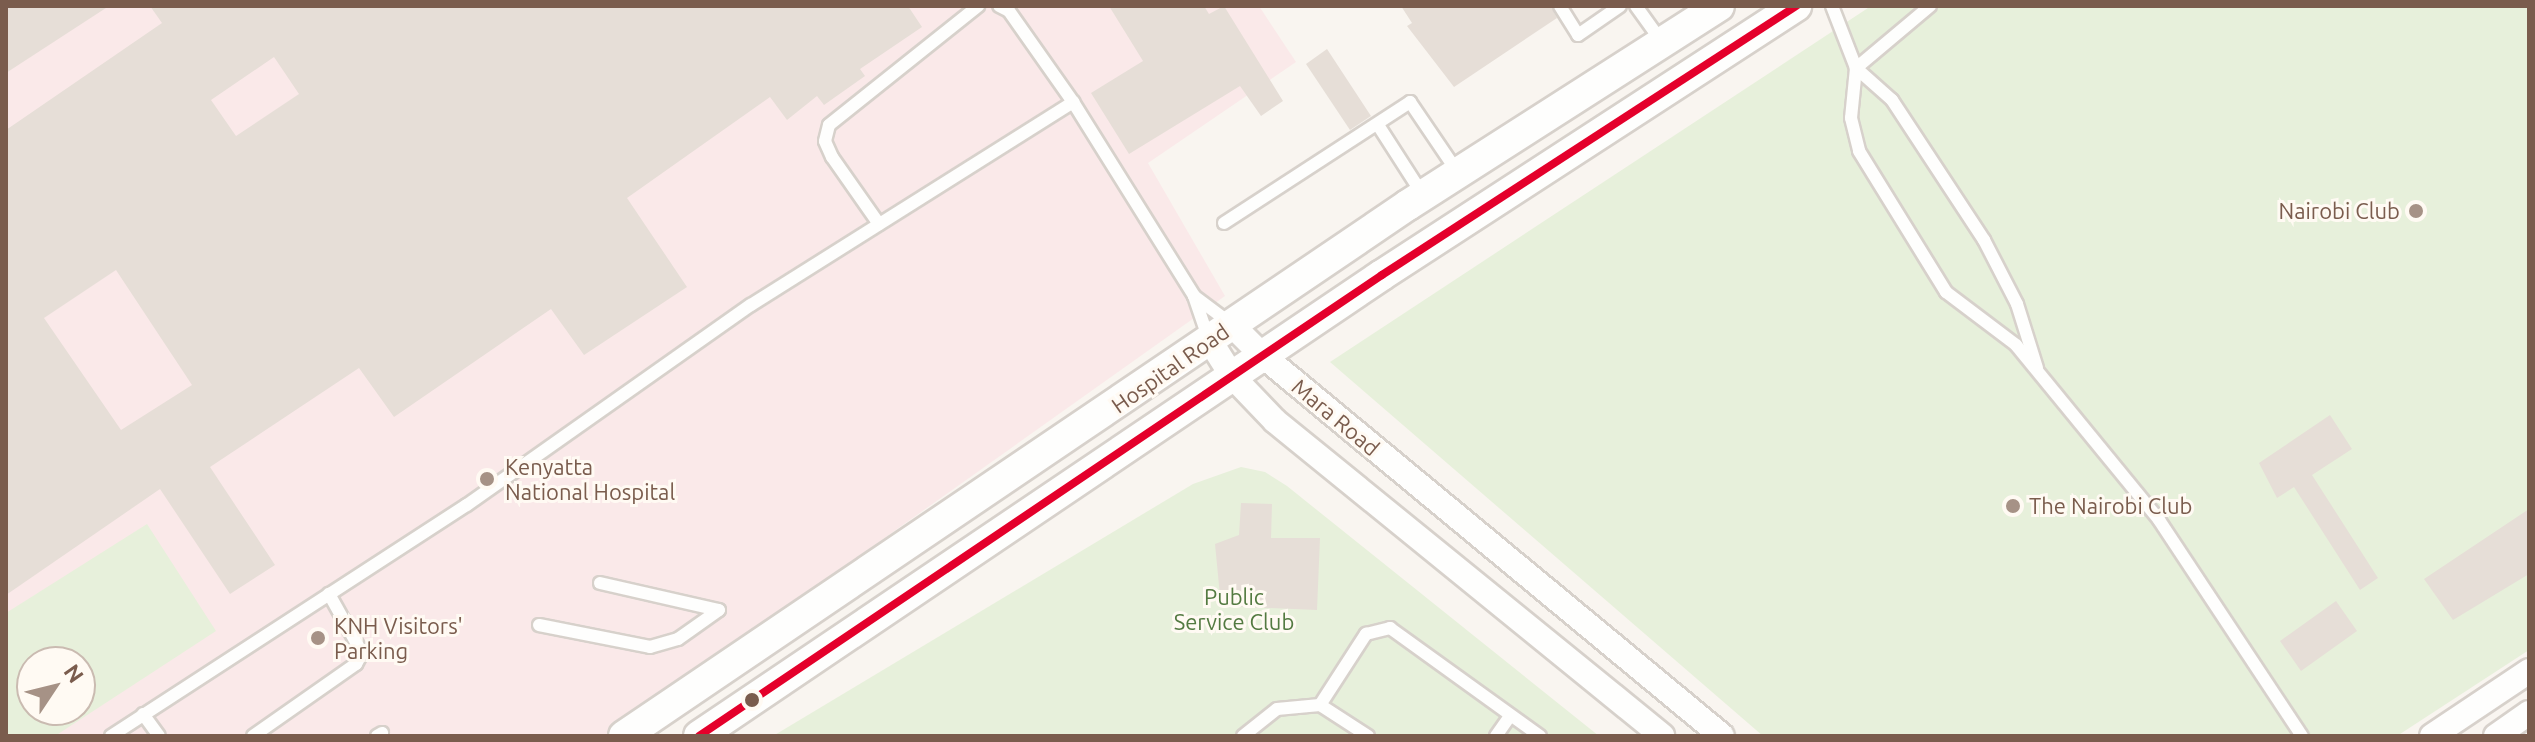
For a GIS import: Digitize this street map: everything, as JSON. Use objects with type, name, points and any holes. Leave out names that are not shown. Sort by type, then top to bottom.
[{"type":"street","name":"Hospital Road","points":[[624,736],[1423,195],[1719,6]]},
{"type":"street","name":"Hospital Road","points":[[699,736],[1262,355],[1796,6]]},
{"type":"street","name":"Mara Road","points":[[1221,333],[1262,355],[1722,736]]},
{"type":"street","name":"Mara Road","points":[[1221,333],[1232,376],[1275,421],[1662,736]]},
{"type":"street","points":[[2432,736],[2529,671]]},
{"type":"street","points":[[2496,736],[2529,713]]},
{"type":"lane","points":[[879,224],[832,157],[825,141],[829,125],[978,6]]},
{"type":"lane","points":[[999,6],[1009,11],[1073,102],[1194,296]]},
{"type":"lane","points":[[1560,6],[1578,35],[1620,6]]},
{"type":"lane","points":[[1636,6],[1662,42]]},
{"type":"lane","points":[[1832,6],[1856,68],[1851,118],[1870,172],[1946,292],[2016,345],[2159,520],[2302,736]]},
{"type":"lane","points":[[1856,68],[1930,6]]},
{"type":"lane","points":[[1856,68],[1892,100],[1984,240],[2017,304],[2038,371]]},
{"type":"lane","points":[[111,736],[467,505],[751,305],[1073,102]]},
{"type":"lane","points":[[1224,223],[1410,102],[1458,173]]},
{"type":"lane","points":[[1378,125],[1423,195]]},
{"type":"lane","name":"Mara Road","points":[[1194,296],[1221,333]]},
{"type":"lane","name":"Mara Road","points":[[1194,296],[1221,333]]},
{"type":"lane","points":[[539,625],[650,647],[678,639],[719,610],[600,583]]},
{"type":"lane","points":[[253,736],[356,664],[362,653],[329,594]]},
{"type":"lane","points":[[1320,705],[1366,634],[1390,628],[1540,736]]},
{"type":"lane","points":[[1243,736],[1277,709],[1320,705],[1368,736]]},
{"type":"lane","points":[[143,714],[159,736]]},
{"type":"lane","points":[[1496,736],[1510,716]]},
{"type":"shaded area","name":"Kenyatta National Hospital","points":[[6,6],[1259,6],[1296,62],[1148,163],[1225,296],[606,736],[6,736]]},
{"type":"green space","name":"The Nairobi Club","points":[[1871,6],[2529,6],[2529,650],[2397,736],[1763,736],[1330,362]]},
{"type":"green space","name":"Public Service Club","points":[[1241,467],[1265,472],[1287,486],[1599,736],[773,736],[1193,484]]},
{"type":"green space","points":[[147,524],[216,631],[96,709],[96,646],[16,646],[16,726],[70,726],[55,736],[6,736],[6,613]]},
{"type":"building","points":[[6,6],[109,6],[6,73]]},
{"type":"building","points":[[150,6],[908,6],[922,27],[860,69],[865,76],[824,105],[817,96],[787,120],[770,97],[627,198],[687,287],[584,355],[551,309],[394,417],[359,368],[210,467],[275,565],[230,594],[160,489],[6,595],[6,130],[162,23]],"holes":[[[274,57],[299,94],[236,136],[211,100]],[[116,270],[192,385],[121,430],[44,318]]]},
{"type":"building","points":[[1109,6],[1204,6],[1209,14],[1224,6],[1283,101],[1261,116],[1240,86],[1129,154],[1091,93],[1143,61]]},
{"type":"building","points":[[1401,6],[1551,6],[1557,18],[1454,87],[1407,26],[1412,23]]},
{"type":"building","points":[[1327,49],[1371,116],[1350,130],[1306,64]]},
{"type":"building","points":[[2330,415],[2352,449],[2312,475],[2378,578],[2360,590],[2294,487],[2277,498],[2259,463]]},
{"type":"building","points":[[1241,503],[1272,504],[1271,538],[1320,538],[1317,610],[1221,606],[1215,544],[1239,535]]},
{"type":"building","points":[[2529,509],[2529,574],[2453,620],[2424,579]]},
{"type":"building","points":[[2336,601],[2357,631],[2301,671],[2280,641]]},
{"type":"transit line","points":[[699,736],[1382,275],[1796,6]]},
{"type":"place","name":"Nairobi Club","points":[[2416,211]]},
{"type":"place","name":"Kenyatta National Hospital","points":[[487,479]]},
{"type":"place","name":"The Nairobi Club","points":[[2013,506]]},
{"type":"place","name":"KNH Visitors' Parking","points":[[318,638]]}]
